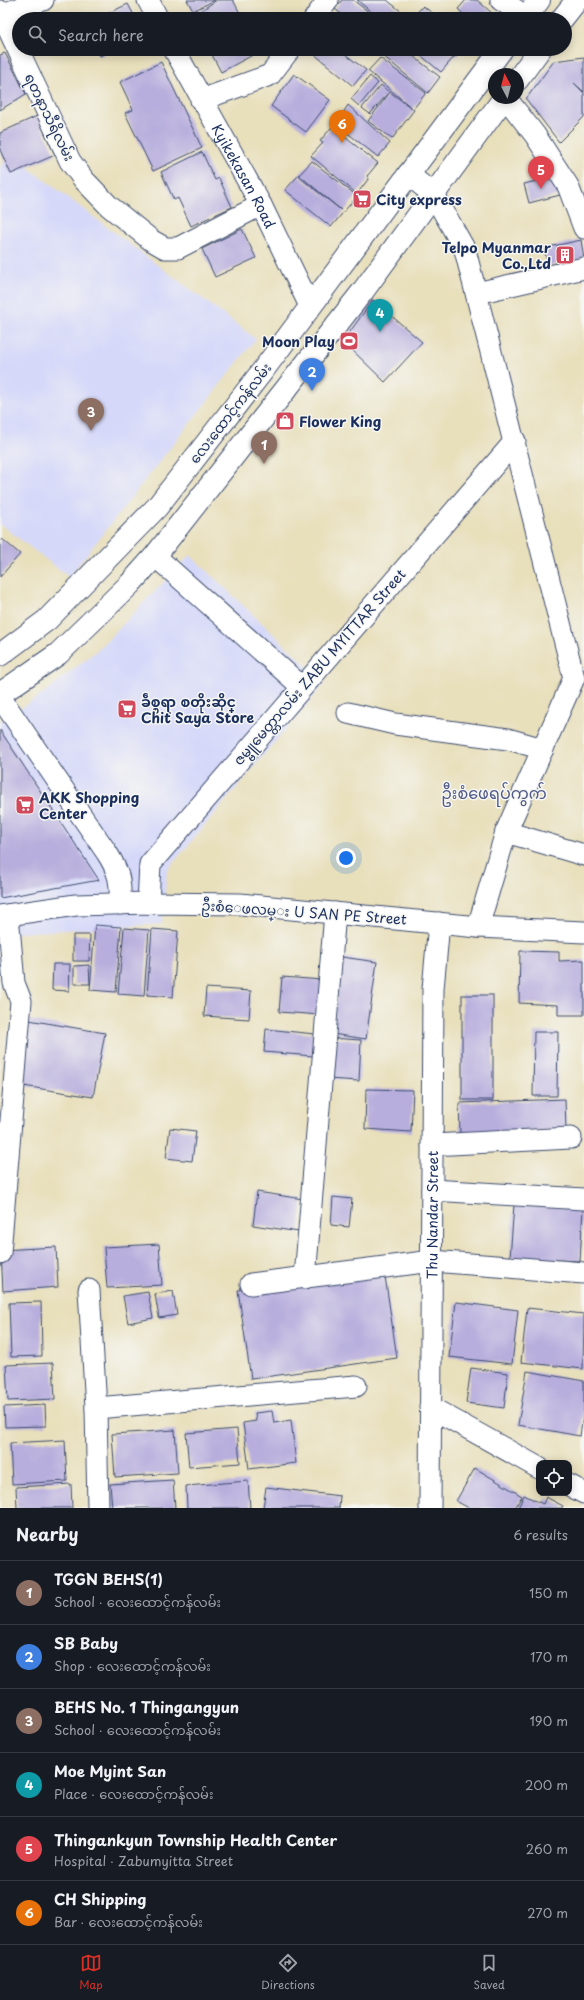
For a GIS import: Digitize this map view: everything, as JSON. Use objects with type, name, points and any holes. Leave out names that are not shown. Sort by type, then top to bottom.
[{"type":"main road","points":[[530,12],[539,0]]},
{"type":"main road","points":[[567,12],[576,0]]},
{"type":"main road","name":"လေးထောင့်ကန်လမ်း","points":[[0,655],[47,620],[157,508],[264,369],[497,56]]},
{"type":"main road","points":[[524,71],[535,56]]},
{"type":"main road","points":[[0,694],[58,654],[130,584],[155,556],[338,324],[501,104]]},
{"type":"main road","points":[[310,306],[338,324]]},
{"type":"main road","points":[[264,369],[288,388]]},
{"type":"main road","points":[[157,508],[180,526]]},
{"type":"street","points":[[1,14],[43,0]]},
{"type":"street","points":[[148,0],[154,12]]},
{"type":"street","points":[[319,12],[328,0]]},
{"type":"street","points":[[500,0],[517,12]]},
{"type":"street","name":"ရတနာသီရိလမ်း","points":[[1,14],[12,37]]},
{"type":"street","name":"ရတနာသီရိလမ်း","points":[[21,56],[70,160],[84,180],[109,206],[152,240],[165,248],[178,248],[261,205]]},
{"type":"street","name":"Kyikekasan Road","points":[[178,56],[261,205],[310,306]]},
{"type":"street","points":[[201,100],[270,75],[285,56]]},
{"type":"street","points":[[510,104],[535,135],[568,186],[584,228]]},
{"type":"street","points":[[408,174],[434,195],[465,250],[579,678],[543,749],[506,832],[478,927]]},
{"type":"street","points":[[477,293],[584,268]]},
{"type":"street","name":"ဇမ္ဗူမေတ္တာလမ်း ZABU MYITTAR Street","points":[[148,903],[150,864],[515,441]]},
{"type":"street","points":[[155,556],[302,687]]},
{"type":"street","points":[[0,697],[117,869],[121,883],[120,904]]},
{"type":"street","points":[[348,713],[395,724],[508,739],[543,749]]},
{"type":"street","points":[[506,832],[584,855]]},
{"type":"street","name":"ဦးစံေဖလမ္း U SAN PE Street","points":[[4,915],[76,905],[148,903],[240,904],[478,927],[584,932]]},
{"type":"street","points":[[305,1278],[335,913]]},
{"type":"street","points":[[0,1253],[21,1001],[14,983],[4,915]]},
{"type":"street","name":"Thu Nandar Street","points":[[430,1508],[433,989],[439,923]]},
{"type":"street","points":[[432,1145],[571,1138]]},
{"type":"street","points":[[432,1190],[584,1199]]},
{"type":"street","points":[[251,1284],[432,1261],[584,1273]]},
{"type":"street","points":[[89,1290],[96,1408],[98,1508]]},
{"type":"street","points":[[96,1408],[356,1386]]},
{"type":"street","points":[[430,1407],[536,1466]]},
{"type":"street","points":[[572,1487],[584,1493]]},
{"type":"shaded area","points":[[10,154],[256,339],[69,577],[0,524],[0,168]]},
{"type":"shaded area","points":[[190,555],[325,683],[167,870],[162,924],[0,934],[0,721],[40,696],[100,648]]},
{"type":"building","points":[[187,0],[215,0],[193,11]]},
{"type":"building","points":[[217,0],[233,0],[239,12],[199,12]]},
{"type":"building","points":[[342,0],[353,0],[369,12],[339,12],[335,9]]},
{"type":"building","points":[[357,0],[387,0],[402,12],[372,12]]},
{"type":"building","points":[[466,0],[477,0],[491,12],[461,12],[458,9]]},
{"type":"building","points":[[128,4],[132,12],[111,12]]},
{"type":"building","points":[[423,6],[431,12],[417,12]]},
{"type":"building","points":[[5,53],[26,94],[0,110],[0,55]]},
{"type":"building","points":[[213,56],[251,56],[221,72]]},
{"type":"building","points":[[317,56],[347,56],[366,70],[353,86]]},
{"type":"building","points":[[383,56],[413,56],[440,77],[428,93]]},
{"type":"building","points":[[422,56],[454,57],[441,72]]},
{"type":"building","points":[[584,57],[584,92],[574,83],[584,93],[584,117],[559,142],[526,99],[554,61]]},
{"type":"building","points":[[380,58],[426,93],[413,109],[368,71]]},
{"type":"building","points":[[161,62],[202,148],[153,171],[125,113],[133,110],[120,82]]},
{"type":"building","points":[[294,74],[330,100],[306,132],[271,106]]},
{"type":"building","points":[[370,76],[378,83],[359,106],[351,99]]},
{"type":"building","points":[[381,85],[389,92],[370,114],[362,108]]},
{"type":"building","points":[[390,92],[414,110],[392,139],[368,121]]},
{"type":"building","points":[[348,105],[390,143],[378,157],[336,124]]},
{"type":"building","points":[[37,116],[55,155],[11,174],[0,150],[0,133]]},
{"type":"building","points":[[332,127],[378,163],[367,176],[369,178],[357,194],[311,156],[323,143],[320,141]]},
{"type":"building","points":[[202,152],[215,180],[219,178],[232,207],[191,226],[178,198],[174,200],[161,172]]},
{"type":"building","points":[[312,161],[357,196],[331,227],[285,190],[298,176],[341,210],[299,175]]},
{"type":"building","points":[[553,177],[560,195],[529,203],[524,184]]},
{"type":"building","points":[[242,229],[256,258],[215,277],[202,249]]},
{"type":"building","name":"Telpo Myanmar Co.,Ltd","points":[[581,240],[584,259],[548,266],[544,248]]},
{"type":"building","points":[[373,300],[422,342],[385,382],[343,341]]},
{"type":"building","points":[[2,539],[20,554],[0,577],[0,542]]},
{"type":"building","name":"AKK Shopping Center","points":[[0,730],[99,880],[0,898]]},
{"type":"building","points":[[95,925],[121,927],[116,992],[90,990]]},
{"type":"building","points":[[124,928],[149,930],[144,996],[118,994]]},
{"type":"building","points":[[152,929],[178,931],[173,997],[147,995]]},
{"type":"building","points":[[73,935],[90,935],[89,961],[73,961]]},
{"type":"building","points":[[520,951],[559,952],[559,961],[584,960],[584,1015],[558,1015],[558,1005],[519,1003]]},
{"type":"building","points":[[342,957],[377,962],[366,1039],[332,1034]]},
{"type":"building","points":[[53,964],[70,964],[69,991],[52,990]]},
{"type":"building","points":[[89,965],[90,984],[74,984],[74,966]]},
{"type":"building","points":[[282,977],[323,980],[321,1015],[279,1012]]},
{"type":"building","points":[[206,988],[251,991],[249,1019],[204,1016]]},
{"type":"building","points":[[462,995],[493,995],[493,1100],[462,1100]]},
{"type":"building","points":[[29,1020],[105,1033],[93,1097],[17,1085]]},
{"type":"building","points":[[266,1029],[315,1034],[313,1056],[264,1052]]},
{"type":"building","points":[[534,1032],[558,1032],[557,1096],[533,1096]]},
{"type":"building","points":[[330,1038],[361,1040],[359,1081],[328,1079]]},
{"type":"building","points":[[366,1089],[413,1090],[411,1132],[365,1129]]},
{"type":"building","points":[[565,1099],[566,1130],[460,1134],[459,1103]]},
{"type":"building","points":[[170,1128],[196,1131],[192,1161],[166,1158]]},
{"type":"building","points":[[257,1192],[303,1199],[299,1232],[253,1225]]},
{"type":"building","points":[[333,1197],[352,1199],[349,1227],[331,1225]]},
{"type":"building","points":[[514,1205],[583,1208],[580,1261],[510,1258]]},
{"type":"building","points":[[159,1244],[162,1285],[107,1288],[104,1247]]},
{"type":"building","points":[[56,1247],[58,1287],[3,1291],[1,1250]]},
{"type":"building","points":[[384,1269],[397,1358],[251,1379],[238,1290]]},
{"type":"building","points":[[173,1291],[177,1315],[159,1318],[155,1294]]},
{"type":"building","points":[[148,1292],[153,1318],[128,1323],[123,1296]]},
{"type":"building","points":[[41,1302],[42,1356],[11,1357],[9,1303]]},
{"type":"building","points":[[456,1302],[518,1310],[512,1364],[449,1357]]},
{"type":"building","points":[[527,1308],[584,1314],[583,1369],[521,1362]]},
{"type":"building","points":[[53,1363],[55,1399],[8,1401],[6,1365]]},
{"type":"building","points":[[471,1368],[508,1373],[504,1408],[466,1403]]},
{"type":"building","points":[[527,1371],[584,1381],[584,1410],[580,1436],[518,1425]]},
{"type":"building","points":[[45,1405],[46,1426],[5,1427],[4,1407]]},
{"type":"building","points":[[272,1411],[274,1423],[291,1420],[296,1463],[249,1469],[243,1423],[256,1421],[255,1413]]},
{"type":"building","points":[[237,1429],[240,1463],[189,1467],[186,1433]]},
{"type":"building","points":[[175,1430],[178,1473],[115,1477],[112,1434]]},
{"type":"building","points":[[65,1440],[67,1481],[12,1484],[10,1443]]},
{"type":"building","points":[[475,1468],[522,1496],[515,1508],[469,1508],[456,1501]]},
{"type":"building","points":[[173,1480],[175,1508],[112,1508],[110,1484]]},
{"type":"building","points":[[248,1481],[250,1508],[187,1508],[186,1486]]},
{"type":"building","points":[[71,1484],[72,1508],[17,1508],[16,1487]]},
{"type":"building","points":[[266,1487],[340,1496],[339,1508],[263,1508]]},
{"type":"building","points":[[524,1495],[543,1504],[546,1497],[563,1506],[562,1508],[518,1508]]},
{"type":"place","name":"CH Shipping","points":[[342,143]]},
{"type":"place","name":"Thingankyun Township Health Center","points":[[541,189]]},
{"type":"place","name":"City express","points":[[362,199]]},
{"type":"place","name":"Telpo Myanmar Co.,Ltd","points":[[565,255]]},
{"type":"place","name":"Moe Myint San","points":[[380,332]]},
{"type":"place","name":"Moon Play","points":[[349,341]]},
{"type":"place","name":"SB Baby","points":[[312,391]]},
{"type":"place","name":"Flower King","points":[[285,421]]},
{"type":"place","name":"BEHS No. 1 Thingangyun","points":[[91,431]]},
{"type":"place","name":"TGGN BEHS(1)","points":[[264,464]]},
{"type":"place","name":"ခဵစ္စရာ စတိုးဆိုင္ Chit Saya Store","points":[[127,709]]},
{"type":"place","name":"AKK Shopping Center","points":[[25,805]]},
{"type":"district","name":"ဦးစံဖေရပ်ကွက်","points":[[494,792]]}]
